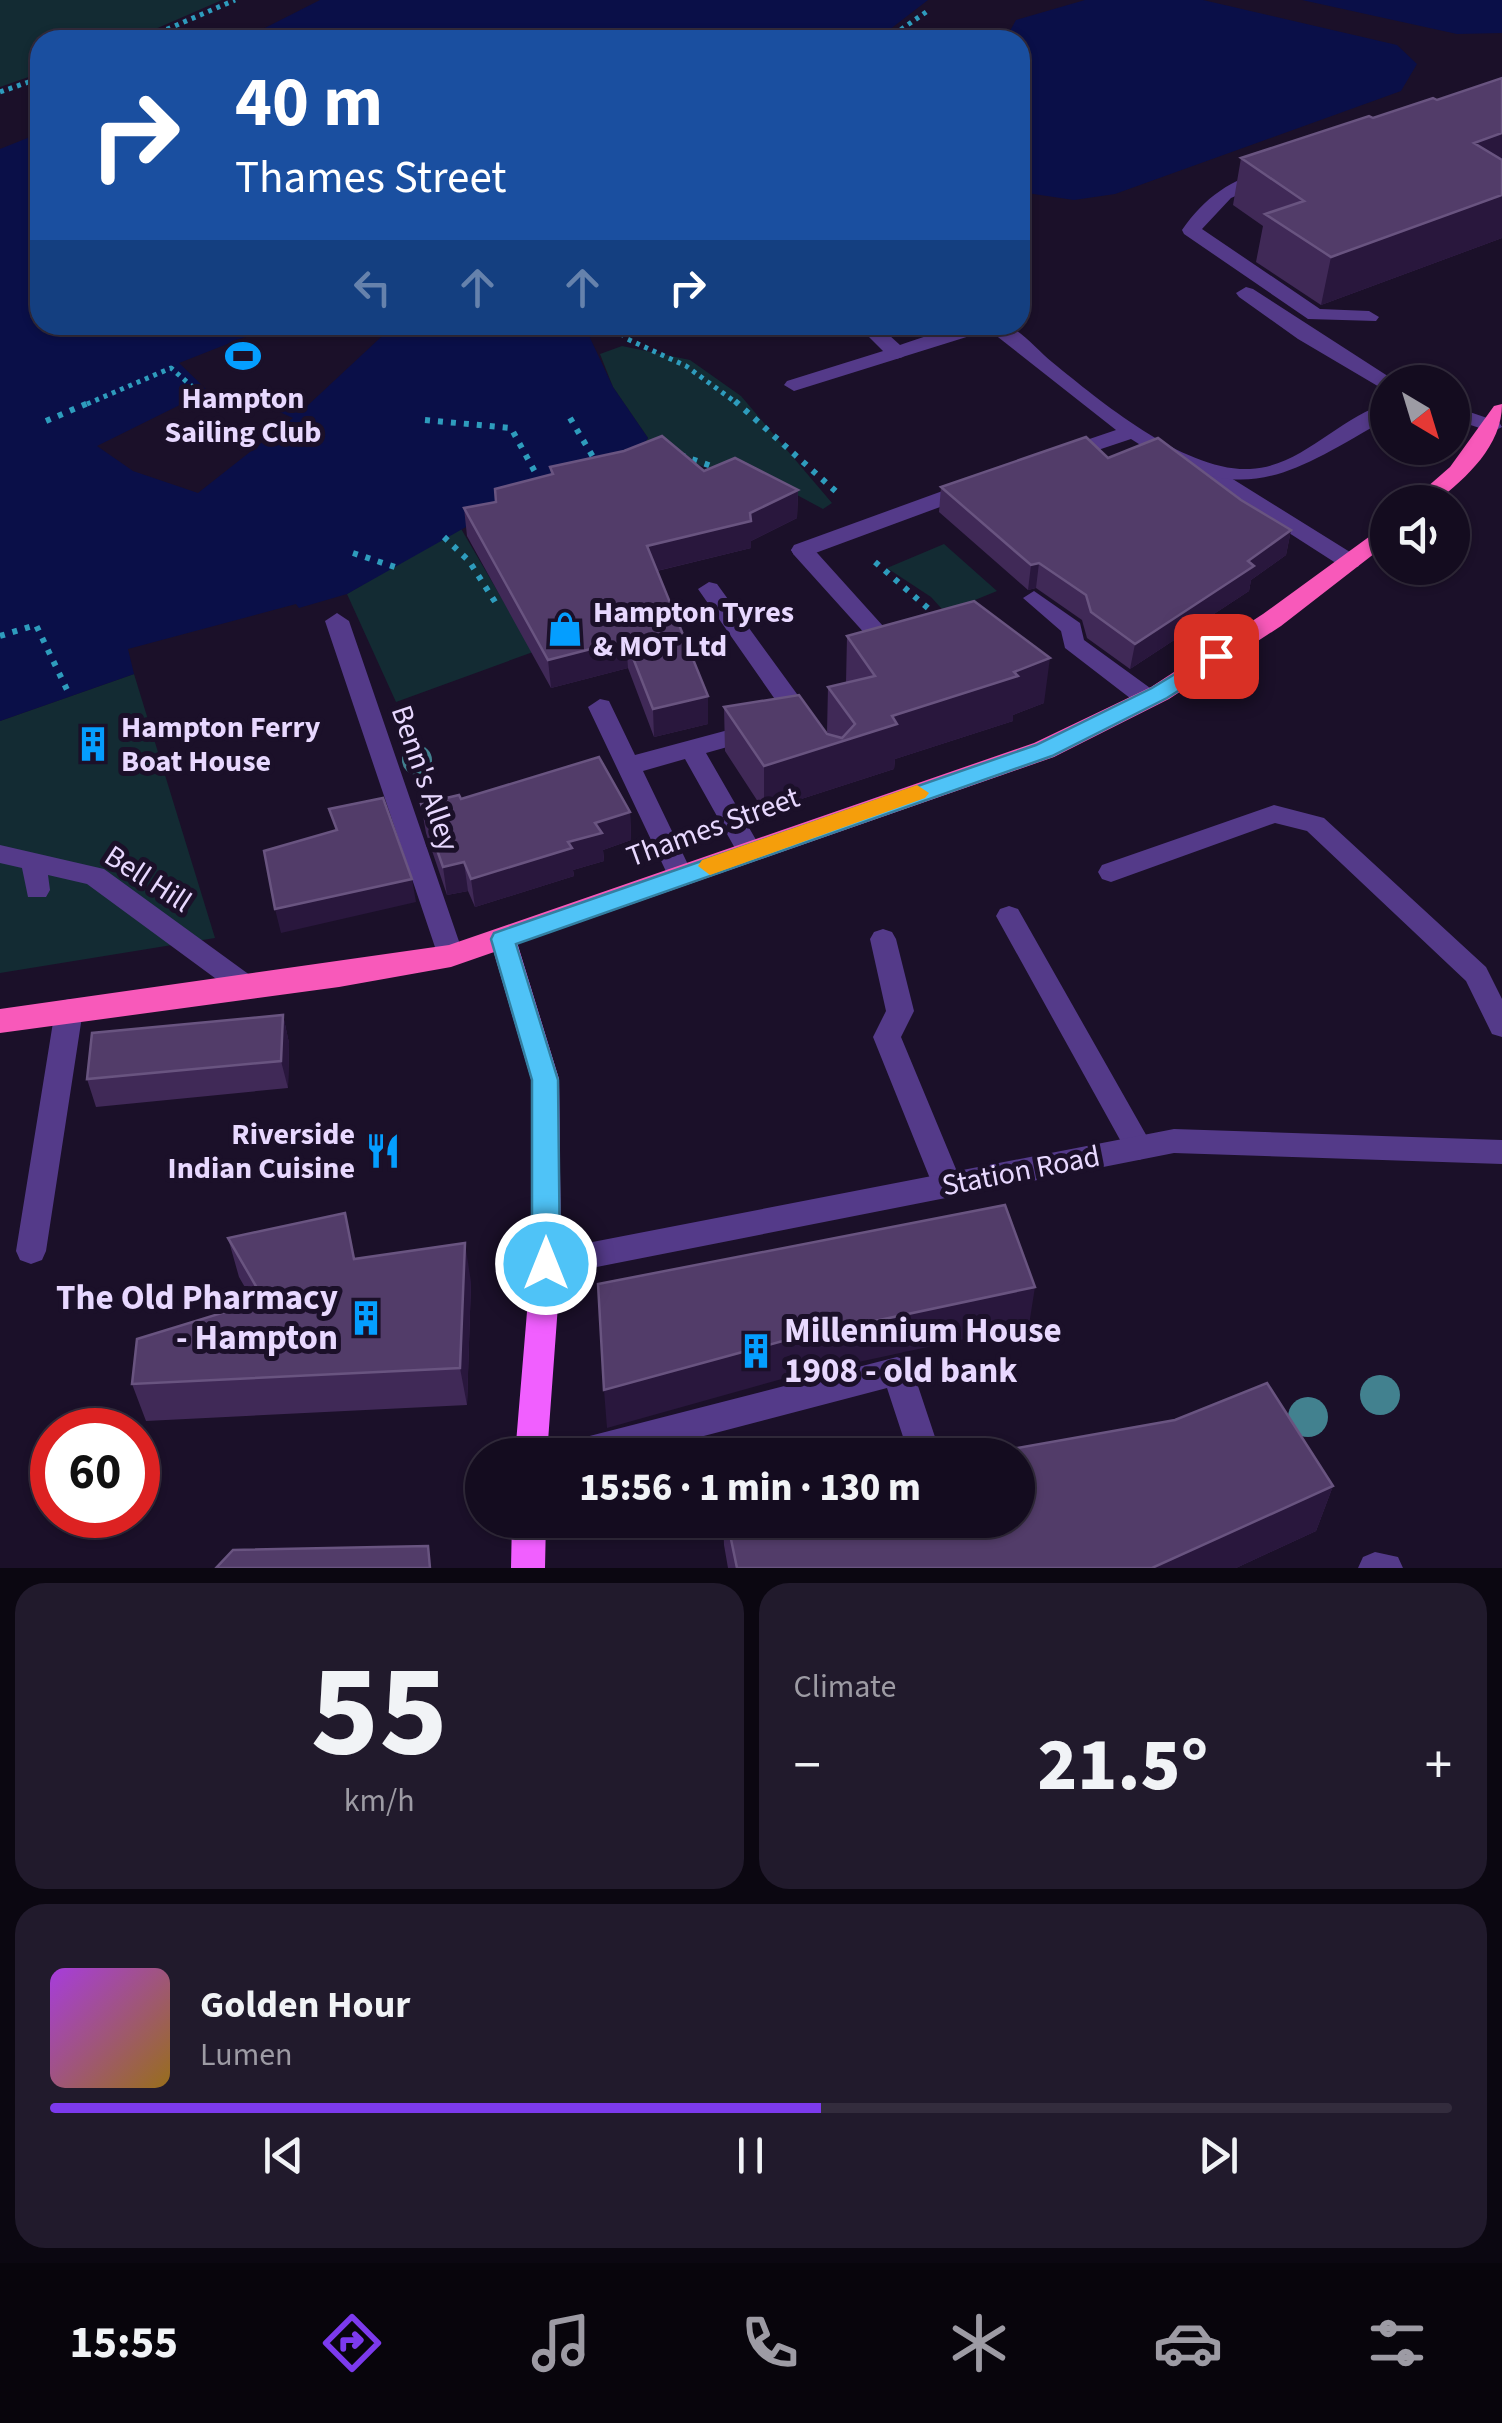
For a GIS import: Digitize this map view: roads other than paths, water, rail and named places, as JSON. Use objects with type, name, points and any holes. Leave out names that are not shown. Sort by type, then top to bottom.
[{"type":"highway","points":[[1442,485],[1458,472],[1497,419]]},
{"type":"highway","name":"Thames Street","points":[[0,1021],[351,977],[451,956],[503,939],[1044,750],[1148,699],[1272,620],[1370,546]]},
{"type":"main road","points":[[503,939],[545,1080],[546,1264],[532,1438]]},
{"type":"main road","points":[[528,1568],[529,1538]]},
{"type":"street","points":[[1285,169],[1231,187],[1208,205],[1191,230],[1314,315],[1370,316]]},
{"type":"street","points":[[1246,293],[1305,335],[1370,373]]},
{"type":"street","points":[[877,335],[896,353]]},
{"type":"street","points":[[794,385],[953,335]]},
{"type":"street","points":[[1006,335],[1095,408],[1207,470],[1350,562]]},
{"type":"street","points":[[1470,415],[1497,419]]},
{"type":"street","points":[[1207,470],[1252,476],[1310,454],[1370,419]]},
{"type":"street","points":[[1049,460],[1136,430]]},
{"type":"street","points":[[875,632],[802,550],[996,479]]},
{"type":"street","points":[[709,589],[820,744]]},
{"type":"street","points":[[1034,598],[1072,628],[1073,643],[1148,699]]},
{"type":"street","name":"Benn's Alley","points":[[337,621],[451,956]]},
{"type":"street","points":[[600,707],[681,876]]},
{"type":"street","points":[[628,766],[801,718]]},
{"type":"street","points":[[692,750],[750,852]]},
{"type":"street","points":[[1111,872],[1274,814],[1316,824],[1476,974],[1502,1026]]},
{"type":"street","name":"Bell Hill","points":[[0,854],[94,876],[248,988]]},
{"type":"street","points":[[34,862],[37,890]]},
{"type":"street","points":[[1009,916],[1139,1148]]},
{"type":"street","points":[[883,939],[900,1011],[887,1037],[948,1186]]},
{"type":"street","points":[[31,1251],[69,1010]]},
{"type":"street","name":"Station Road","points":[[546,1264],[1174,1141],[1502,1152]]},
{"type":"street","points":[[639,1438],[897,1371],[919,1438]]},
{"type":"street","points":[[1374,1568],[1386,1568]]},
{"type":"place","name":"Hampton Sailing Club","points":[[243,356]]},
{"type":"place","name":"Hampton Tyres & MOT Ltd","points":[[565,629]]},
{"type":"place","name":"Hampton Ferry Boat House","points":[[93,744]]},
{"type":"place","name":"Riverside Indian Cuisine","points":[[383,1151]]},
{"type":"place","name":"The Old Pharmacy - Hampton","points":[[366,1318]]},
{"type":"place","name":"Millennium House 1908 - old bank","points":[[756,1351]]}]
